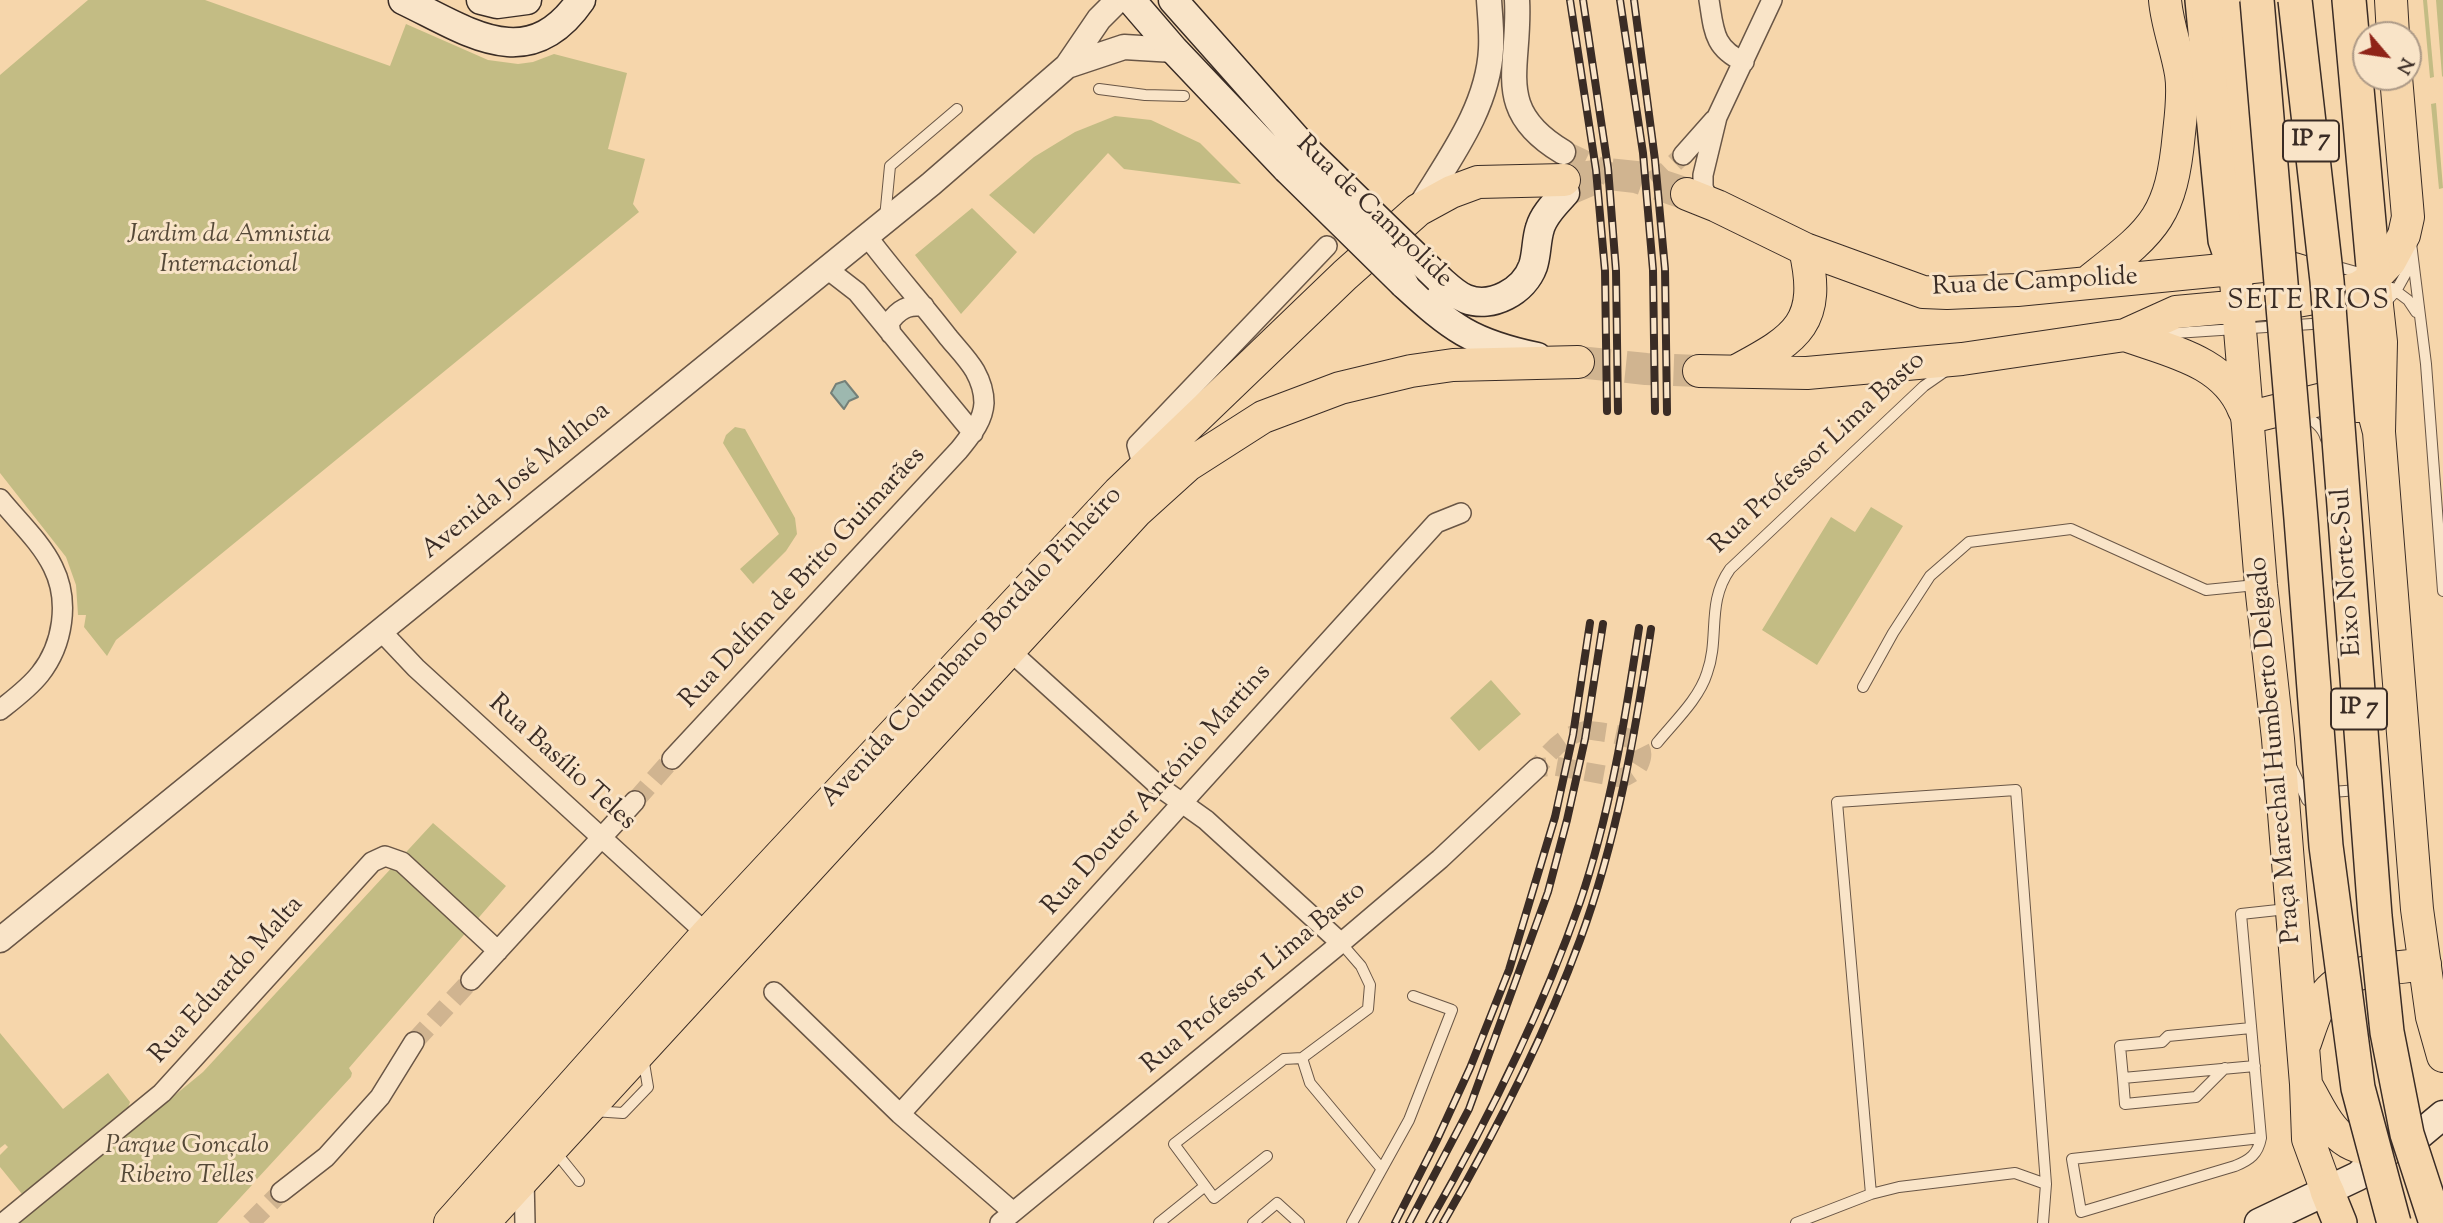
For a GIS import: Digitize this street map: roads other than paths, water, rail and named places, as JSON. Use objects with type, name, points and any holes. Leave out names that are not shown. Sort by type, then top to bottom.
[{"type":"highway","points":[[2202,0],[2225,240],[2235,269]]},
{"type":"highway","name":"Eixo Norte-Sul","points":[[2257,0],[2326,846],[2358,1088],[2394,1223]]},
{"type":"highway","name":"Eixo Norte-Sul","points":[[2295,0],[2327,281],[2375,916],[2396,1142],[2436,1223]]},
{"type":"highway","points":[[2349,0],[2358,85],[2365,303]]},
{"type":"highway","points":[[2396,1142],[2443,1166]]},
{"type":"highway","points":[[2327,1191],[2340,1223]]},
{"type":"main road","points":[[403,0],[484,38],[504,43],[530,41],[549,34],[563,23],[581,0]]},
{"type":"main road","points":[[481,0],[497,4],[527,0]]},
{"type":"main road","name":"Rua de Campolide","points":[[1131,0],[1174,50],[1297,160],[1466,299],[1477,301],[1501,298],[1520,287],[1534,263],[1540,226],[1564,175]]},
{"type":"main road","name":"Rua de Campolide","points":[[1173,0],[1297,160],[1404,284],[1440,318],[1474,338],[1505,350],[1569,362]]},
{"type":"main road","points":[[2088,282],[2136,244],[2153,226],[2173,183],[2182,78],[2165,0]]},
{"type":"main road","points":[[2224,0],[2236,46],[2253,239],[2235,269]]},
{"type":"main road","points":[[2391,1],[2392,21]]},
{"type":"main road","points":[[2365,303],[2398,249],[2408,217],[2397,91]]},
{"type":"main road","name":"Avenida Columbano Bordalo Pinheiro","points":[[482,1223],[641,1050],[719,944],[1143,468],[1335,284],[1418,210],[1451,192],[1478,182],[1564,175]]},
{"type":"main road","name":"Rua de Campolide","points":[[1687,194],[1805,249],[1923,292],[2005,290],[2273,265],[2295,268],[2315,276],[2365,303]]},
{"type":"main road","points":[[1736,371],[1778,348],[1797,331],[1806,313],[1811,287],[1805,249]]},
{"type":"main road","name":"Praça Marechal Humberto Delgado","points":[[2235,269],[2261,585],[2278,739],[2306,1084],[2308,1139],[2327,1191]]},
{"type":"main road","points":[[1699,371],[1807,373],[1962,359],[2125,335],[2176,312],[2239,318],[2297,301],[2365,303]]},
{"type":"main road","points":[[2365,303],[2381,342],[2379,432],[2417,908],[2434,964],[2434,1029],[2443,1056]]},
{"type":"main road","points":[[2125,335],[2203,364],[2219,374],[2238,396],[2247,418],[2327,397],[2345,397],[2359,406],[2379,432]]},
{"type":"main road","name":"Avenida Columbano Bordalo Pinheiro","points":[[450,1223],[719,944],[925,740],[1136,512],[1188,465],[1263,417],[1340,388],[1411,371],[1453,365],[1569,362]]},
{"type":"main road","points":[[2303,1047],[2326,994],[2338,981],[2358,974],[2434,964]]},
{"type":"main road","points":[[2306,1084],[2336,1134],[2357,1147],[2413,1140],[2443,1115]]},
{"type":"main road","points":[[2259,1223],[2358,1176],[2396,1142]]},
{"type":"street","name":"Avenida José Malhoa","points":[[0,940],[931,184],[1067,66],[1099,19],[1118,0]]},
{"type":"street","points":[[1418,210],[1469,125],[1479,103],[1491,50],[1489,0]]},
{"type":"street","points":[[1517,0],[1517,49],[1513,86],[1516,102],[1528,125],[1543,140],[1564,175]]},
{"type":"street","points":[[1709,0],[1716,39],[1730,56],[1744,62]]},
{"type":"street","points":[[1717,206],[1707,197],[1703,187],[1703,175],[1717,117],[1772,0]]},
{"type":"street","name":"Avenida José Malhoa","points":[[1067,66],[1124,47],[1174,50]]},
{"type":"street","points":[[1683,155],[1717,117]]},
{"type":"street","name":"Rua Delfim de Brito Guimarães","points":[[672,759],[959,450],[973,433],[982,414],[982,388],[975,371],[887,264],[876,227]]},
{"type":"street","points":[[1143,468],[1137,445],[1327,246]]},
{"type":"street","points":[[826,268],[857,292],[973,433]]},
{"type":"street","points":[[891,334],[889,323],[897,311],[910,305],[924,306]]},
{"type":"street","points":[[0,499],[53,567],[63,611],[60,634],[49,661],[31,684],[0,710]]},
{"type":"street","name":"Rua Doutor António Martins","points":[[900,1114],[1436,523],[1461,513]]},
{"type":"street","name":"Rua Basílio Teles","points":[[381,631],[415,668],[719,944]]},
{"type":"street","points":[[1010,651],[1161,788],[1206,820],[1341,943]]},
{"type":"street","name":"Rua Professor Lima Basto","points":[[1007,1218],[1341,943],[1440,859],[1538,768]]},
{"type":"street","points":[[471,980],[492,946],[603,837],[635,801]]},
{"type":"street","name":"Rua Eduardo Malta","points":[[3,1223],[163,1093],[372,862],[385,856],[402,862],[492,946]]},
{"type":"street","points":[[774,992],[1007,1218]]},
{"type":"street","points":[[281,1192],[326,1157],[380,1097],[414,1042]]},
{"type":"street","points":[[524,1177],[525,1223]]},
{"type":"lane","points":[[1099,89],[1145,95],[1184,96]]},
{"type":"lane","points":[[876,227],[890,166],[957,109]]},
{"type":"lane","points":[[2408,217],[2418,316],[2426,364],[2443,590]]},
{"type":"lane","points":[[2365,303],[2413,262]]},
{"type":"lane","points":[[2365,303],[2408,300],[2418,316]]},
{"type":"lane","name":"Rua Professor Lima Basto","points":[[1657,743],[1703,684],[1710,660],[1717,593],[1730,569],[1924,386],[1962,359]]},
{"type":"lane","points":[[2287,407],[2315,422],[2322,429],[2329,453]]},
{"type":"lane","points":[[1863,687],[1893,632],[1930,576],[1969,542],[2071,529],[2206,590],[2261,585]]},
{"type":"lane","points":[[2278,739],[2306,800],[2316,807],[2332,810]]},
{"type":"lane","points":[[1871,1194],[1837,803],[1887,797],[2015,790],[2046,1184],[2043,1223]]},
{"type":"lane","points":[[2330,792],[2359,790]]},
{"type":"lane","points":[[2261,1138],[2072,1159],[2081,1212],[2235,1166],[2255,1155],[2261,1138],[2241,914],[2292,909]]},
{"type":"lane","points":[[1267,1156],[1214,1198],[1174,1144],[1284,1059],[1302,1058],[1368,1009],[1370,985],[1361,966],[1341,943]]},
{"type":"lane","points":[[1352,1223],[1409,1120],[1452,1010],[1413,996]]},
{"type":"lane","points":[[2225,1068],[2196,1097],[2125,1104],[2120,1046],[2162,1042],[2168,1036],[2251,1028]]},
{"type":"lane","points":[[1302,1058],[1310,1083],[1381,1168]]},
{"type":"lane","points":[[2123,1078],[2255,1066]]},
{"type":"lane","points":[[551,1147],[579,1181]]},
{"type":"lane","points":[[1796,1223],[1871,1194],[1899,1187],[2015,1173],[2046,1184]]},
{"type":"lane","points":[[1159,1223],[1205,1186]]},
{"type":"lane","points":[[1253,1223],[1277,1203],[1299,1223]]},
{"type":"water","points":[[845,381],[858,397],[849,401],[844,409],[831,393],[836,384]]},
{"type":"tunnel","points":[[1563,152],[1609,174]]},
{"type":"tunnel","points":[[1652,181],[1683,155]]},
{"type":"tunnel","points":[[1565,193],[1609,174]]},
{"type":"tunnel","points":[[1564,180],[1609,174],[1636,177],[1687,194]]},
{"type":"tunnel","points":[[1578,362],[1699,371]]},
{"type":"tunnel","points":[[1587,730],[1615,734],[1634,741],[1640,747],[1642,755],[1639,765],[1632,773],[1621,778],[1555,766],[1537,768],[1559,744],[1587,730]]},
{"type":"tunnel","points":[[635,801],[672,759]]},
{"type":"tunnel","points":[[414,1042],[471,980]]},
{"type":"tunnel","points":[[250,1223],[281,1192]]},
{"type":"railway","points":[[1570,0],[1596,170],[1605,271],[1607,411]]},
{"type":"railway","points":[[1583,0],[1608,168],[1616,271],[1618,411]]},
{"type":"railway","points":[[1620,0],[1643,153],[1653,270],[1655,411]]},
{"type":"railway","points":[[1634,0],[1655,160],[1665,269],[1667,412]]},
{"type":"railway","points":[[1395,1223],[1470,1068],[1509,970],[1555,817],[1573,735],[1590,623]]},
{"type":"railway","points":[[1409,1223],[1469,1109],[1548,892],[1585,739],[1603,624]]},
{"type":"railway","points":[[1429,1223],[1472,1145],[1531,1026],[1580,902],[1608,801],[1639,628]]},
{"type":"railway","points":[[1443,1223],[1518,1084],[1551,1013],[1580,940],[1615,825],[1651,629]]},
{"type":"district","name":"SETE RIOS","points":[[2309,303]]},
{"type":"park label","name":"Jardim da Amnistia Internacional","points":[[229,252]]},
{"type":"park label","name":"Parque Gonçalo Ribeiro Telles","points":[[187,1163]]}]
